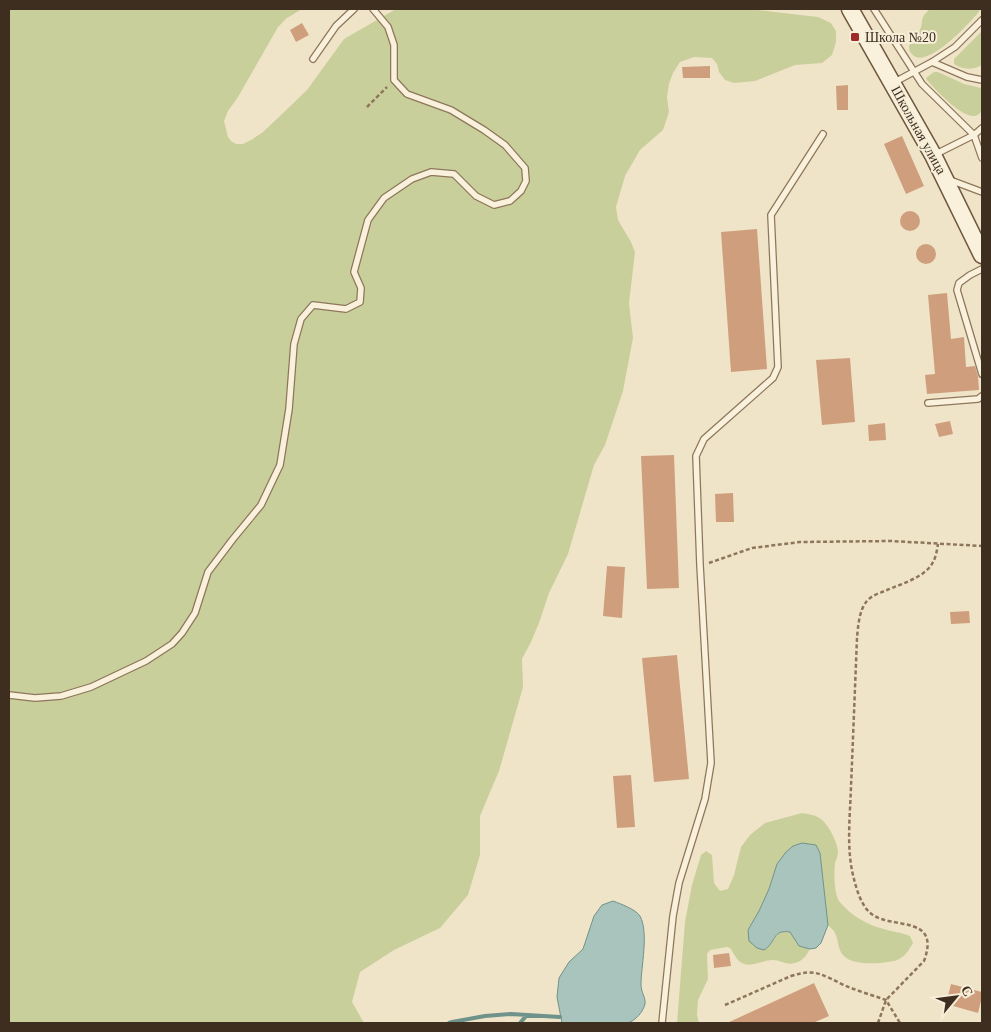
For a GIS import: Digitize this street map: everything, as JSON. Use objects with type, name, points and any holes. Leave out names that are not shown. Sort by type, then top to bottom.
[{"type":"main road","name":"Школьная улица","points":[[850,9],[946,178],[982,254]]},
{"type":"lane","points":[[313,58],[336,26],[354,9]]},
{"type":"lane","points":[[9,695],[35,698],[61,696],[91,687],[146,662],[172,644],[182,633],[195,613],[208,572],[261,505],[280,465],[289,409],[294,344],[301,319],[313,305],[346,309],[360,302],[361,288],[354,272],[368,220],[384,198],[412,179],[431,172],[454,174],[476,196],[494,205],[510,201],[521,191],[526,181],[525,168],[505,145],[451,110],[407,94],[394,80],[394,45],[388,27],[373,9]]},
{"type":"lane","points":[[874,9],[922,84],[974,135],[982,158]]},
{"type":"lane","points":[[893,84],[955,47],[982,20]]},
{"type":"lane","points":[[932,62],[967,77],[982,80]]},
{"type":"lane","points":[[934,156],[974,135],[982,128]]},
{"type":"lane","points":[[662,1023],[678,883],[706,800],[711,763],[696,456],[704,439],[773,378],[778,367],[771,215],[823,134]]},
{"type":"lane","points":[[946,178],[982,192]]},
{"type":"lane","points":[[982,269],[959,283],[957,290],[982,374]]},
{"type":"lane","points":[[928,403],[982,396]]},
{"type":"path","points":[[368,107],[394,80]]},
{"type":"path","points":[[700,565],[752,548],[800,542],[891,541],[982,546]]},
{"type":"path","points":[[878,1023],[886,1000],[924,961],[928,940],[923,933],[914,927],[879,919],[870,914],[859,894],[851,866],[850,834],[859,622],[866,602],[874,596],[923,573],[929,568],[933,562],[938,544]]},
{"type":"path","points":[[725,1005],[791,976],[803,972],[813,972],[827,976],[845,986],[886,1000],[900,1023]]},
{"type":"green space","points":[[9,9],[302,9],[287,18],[278,27],[228,111],[224,121],[228,137],[236,144],[243,144],[263,132],[307,90],[344,39],[396,9],[748,9],[818,17],[831,23],[836,31],[836,42],[832,55],[822,63],[795,65],[755,81],[734,83],[725,80],[712,58],[694,57],[680,62],[673,73],[667,97],[669,112],[663,130],[640,150],[625,176],[616,207],[618,220],[635,252],[629,303],[633,338],[623,391],[605,445],[594,465],[568,554],[549,593],[539,623],[522,659],[523,687],[499,771],[480,816],[480,855],[468,895],[440,928],[394,950],[360,972],[352,1002],[364,1023],[9,1023]]},
{"type":"green space","points":[[930,9],[981,9],[950,41],[930,55],[921,58],[912,54],[909,46],[921,28],[924,15]]},
{"type":"green space","points":[[982,31],[982,65],[968,69],[954,64],[954,59]]},
{"type":"green space","points":[[934,72],[964,84],[981,88],[983,107],[978,115],[971,116],[963,112],[937,91],[926,78]]},
{"type":"green space","points":[[802,813],[821,819],[827,825],[838,848],[834,872],[836,893],[839,901],[848,911],[865,922],[910,936],[913,943],[900,959],[892,961],[862,963],[844,956],[840,951],[834,931],[828,925],[820,853],[815,845],[809,844],[777,864],[769,889],[748,930],[764,950],[777,935],[790,932],[799,946],[810,949],[806,956],[792,964],[769,960],[749,965],[740,962],[730,948],[710,950],[707,954],[708,979],[698,1000],[697,1015],[699,1023],[677,1023],[685,922],[692,885],[701,855],[706,851],[712,855],[714,883],[720,891],[728,889],[734,875],[741,847],[750,835],[765,823]]},
{"type":"water","points":[[802,843],[816,845],[820,853],[828,925],[821,943],[816,948],[810,949],[799,946],[790,932],[784,932],[777,935],[764,950],[757,948],[749,941],[748,930],[769,889],[777,864],[793,846]]},
{"type":"water","points":[[613,901],[635,911],[643,923],[644,940],[641,985],[645,1002],[644,1007],[636,1018],[628,1023],[562,1023],[557,997],[559,978],[569,962],[583,949],[594,916],[602,905]]},
{"type":"building","points":[[302,23],[309,35],[296,42],[290,30]]},
{"type":"building","points":[[710,66],[710,78],[683,78],[682,67]]},
{"type":"building","points":[[848,85],[848,110],[837,110],[836,86]]},
{"type":"building","points":[[902,136],[924,186],[906,194],[884,144]]},
{"type":"building","points":[[910,211],[917,214],[920,221],[917,228],[910,231],[903,228],[900,221],[903,214]]},
{"type":"building","points":[[757,229],[767,369],[731,372],[721,232]]},
{"type":"building","points":[[926,244],[933,247],[936,254],[933,261],[926,264],[919,261],[916,254],[919,247]]},
{"type":"building","points":[[947,293],[951,339],[964,337],[966,367],[975,366],[979,390],[927,394],[925,375],[935,374],[928,295]]},
{"type":"building","points":[[850,358],[855,422],[822,425],[816,360]]},
{"type":"building","points":[[950,421],[953,434],[939,437],[935,424]]},
{"type":"building","points":[[885,423],[886,440],[869,441],[868,425]]},
{"type":"building","points":[[674,455],[679,588],[647,589],[641,456]]},
{"type":"building","points":[[733,493],[734,522],[716,522],[715,494]]},
{"type":"building","points":[[607,566],[625,567],[622,618],[603,616]]},
{"type":"building","points":[[969,611],[970,623],[951,624],[950,612]]},
{"type":"building","points":[[677,655],[689,779],[654,782],[642,658]]},
{"type":"building","points":[[631,775],[635,827],[617,828],[613,776]]},
{"type":"building","points":[[729,953],[731,966],[714,968],[713,955]]},
{"type":"building","points":[[814,983],[829,1016],[813,1023],[727,1023]]},
{"type":"building","points":[[951,984],[982,992],[978,1013],[946,1004]]},
{"type":"waterway","points":[[449,1023],[485,1016],[511,1014],[560,1017]]},
{"type":"waterway","points":[[520,1023],[527,1015]]},
{"type":"place","name":"Школа №20","points":[[855,37]]}]
